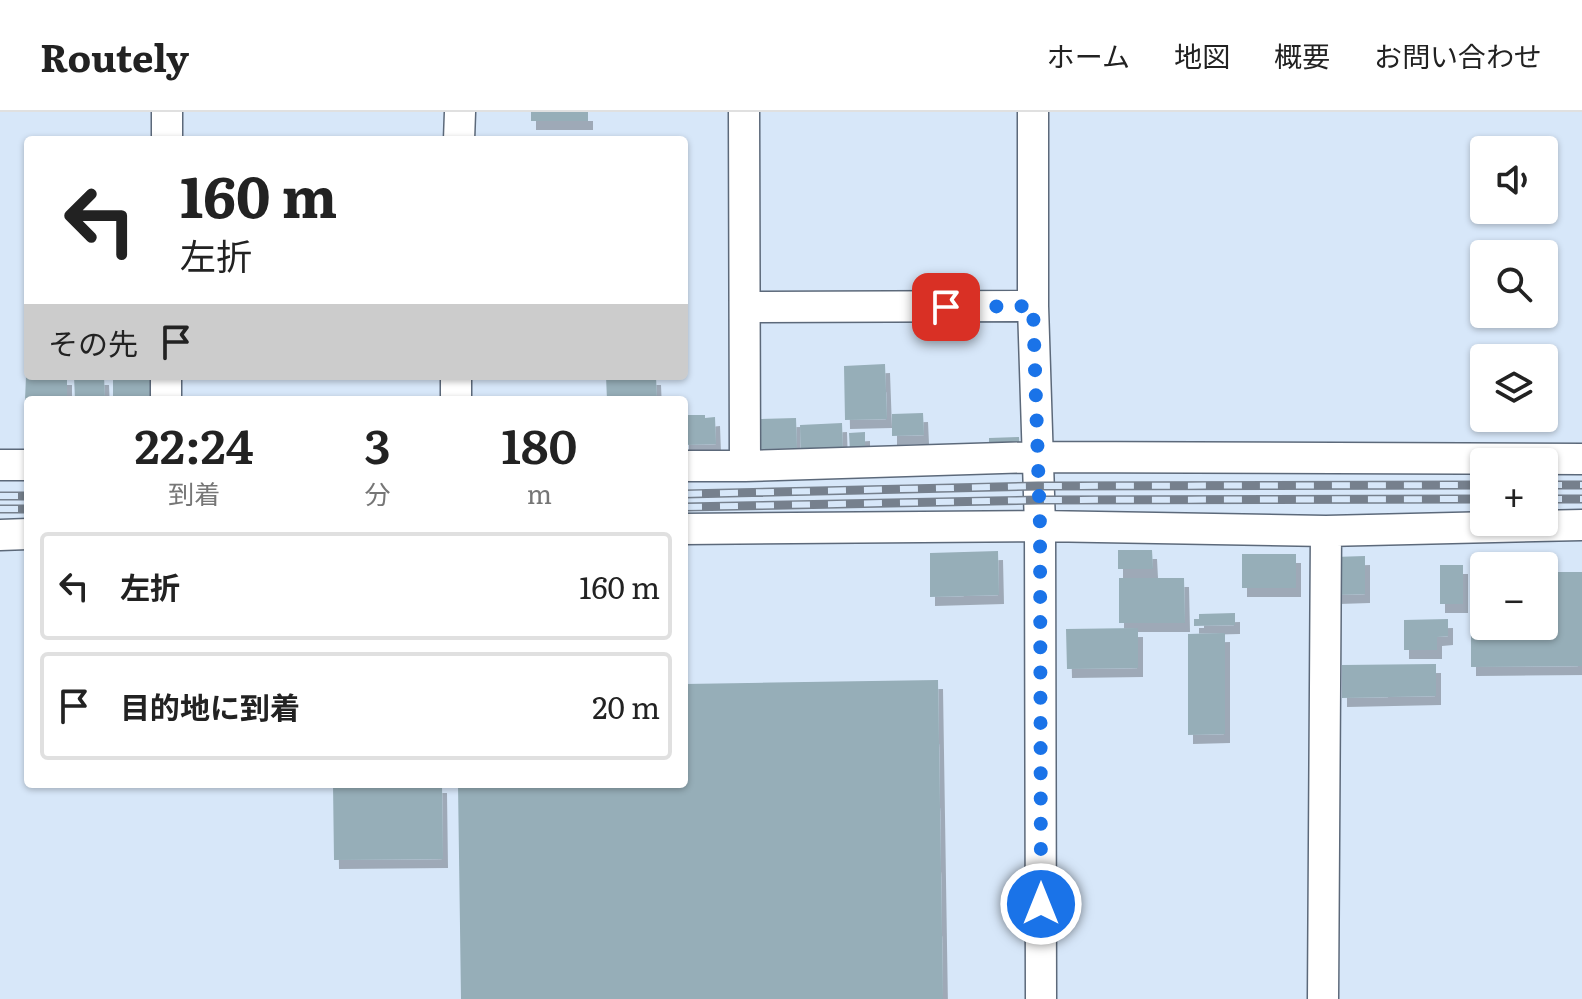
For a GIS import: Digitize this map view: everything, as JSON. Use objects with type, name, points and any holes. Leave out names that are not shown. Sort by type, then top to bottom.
[{"type":"street","points":[[167,112],[167,136]]},
{"type":"street","points":[[459,136],[460,112]]},
{"type":"street","points":[[744,112],[745,466]]},
{"type":"street","points":[[1033,112],[1033,306],[1040,526],[1041,999]]},
{"type":"street","points":[[745,307],[1033,306]]},
{"type":"street","points":[[688,466],[1038,457],[1582,459]]},
{"type":"street","points":[[0,465],[24,465]]},
{"type":"street","points":[[688,529],[1040,526],[1326,531],[1582,525]]},
{"type":"street","points":[[1323,999],[1326,531]]},
{"type":"street","points":[[0,535],[24,534]]},
{"type":"building","points":[[531,112],[588,112],[588,121],[531,121]]},
{"type":"building","points":[[885,364],[887,419],[845,420],[844,366]]},
{"type":"building","points":[[26,380],[67,380],[67,396],[25,396]]},
{"type":"building","points":[[74,380],[104,380],[105,396],[75,396]]},
{"type":"building","points":[[113,380],[156,380],[156,396],[113,396]]},
{"type":"building","points":[[606,380],[656,380],[657,396],[607,396]]},
{"type":"building","points":[[923,413],[924,435],[892,436],[892,414]]},
{"type":"building","points":[[688,415],[715,417],[716,444],[688,445]]},
{"type":"building","points":[[796,418],[797,448],[760,449],[760,419]]},
{"type":"building","points":[[842,423],[843,454],[801,455],[800,425]]},
{"type":"building","points":[[865,432],[865,451],[850,452],[849,433]]},
{"type":"building","points":[[1019,437],[1020,452],[989,455],[989,438]]},
{"type":"building","points":[[1118,550],[1152,550],[1153,569],[1118,569]]},
{"type":"building","points":[[998,551],[999,595],[930,597],[930,553]]},
{"type":"building","points":[[1242,554],[1296,554],[1296,588],[1242,588]]},
{"type":"building","points":[[1365,556],[1365,594],[1334,595],[1334,557]]},
{"type":"building","points":[[1440,565],[1463,565],[1463,604],[1440,604]]},
{"type":"building","points":[[1558,572],[1582,572],[1582,666],[1471,667],[1471,640],[1558,640]]},
{"type":"building","points":[[1119,578],[1184,578],[1185,623],[1119,623]]},
{"type":"building","points":[[1235,613],[1235,625],[1194,626],[1194,619],[1199,619],[1199,614]]},
{"type":"building","points":[[1448,619],[1448,636],[1437,637],[1437,650],[1404,650],[1404,620]]},
{"type":"building","points":[[1138,628],[1138,668],[1067,669],[1066,629]]},
{"type":"building","points":[[1225,633],[1225,734],[1188,735],[1188,634]]},
{"type":"building","points":[[1436,664],[1436,696],[1342,698],[1342,665]]},
{"type":"building","points":[[938,680],[943,999],[461,999],[458,788],[688,788],[688,684]]},
{"type":"building","points":[[333,788],[442,788],[443,859],[334,860]]},
{"type":"railway","points":[[688,494],[1038,486],[1470,485]]},
{"type":"railway","points":[[1558,485],[1582,485]]},
{"type":"railway","points":[[0,496],[24,496]]},
{"type":"railway","points":[[688,507],[1039,500],[1470,499]]},
{"type":"railway","points":[[1558,499],[1582,499]]},
{"type":"railway","points":[[0,509],[24,509]]},
{"type":"route","points":[[946,307],[1033,306],[1040,526],[1041,904]]}]
